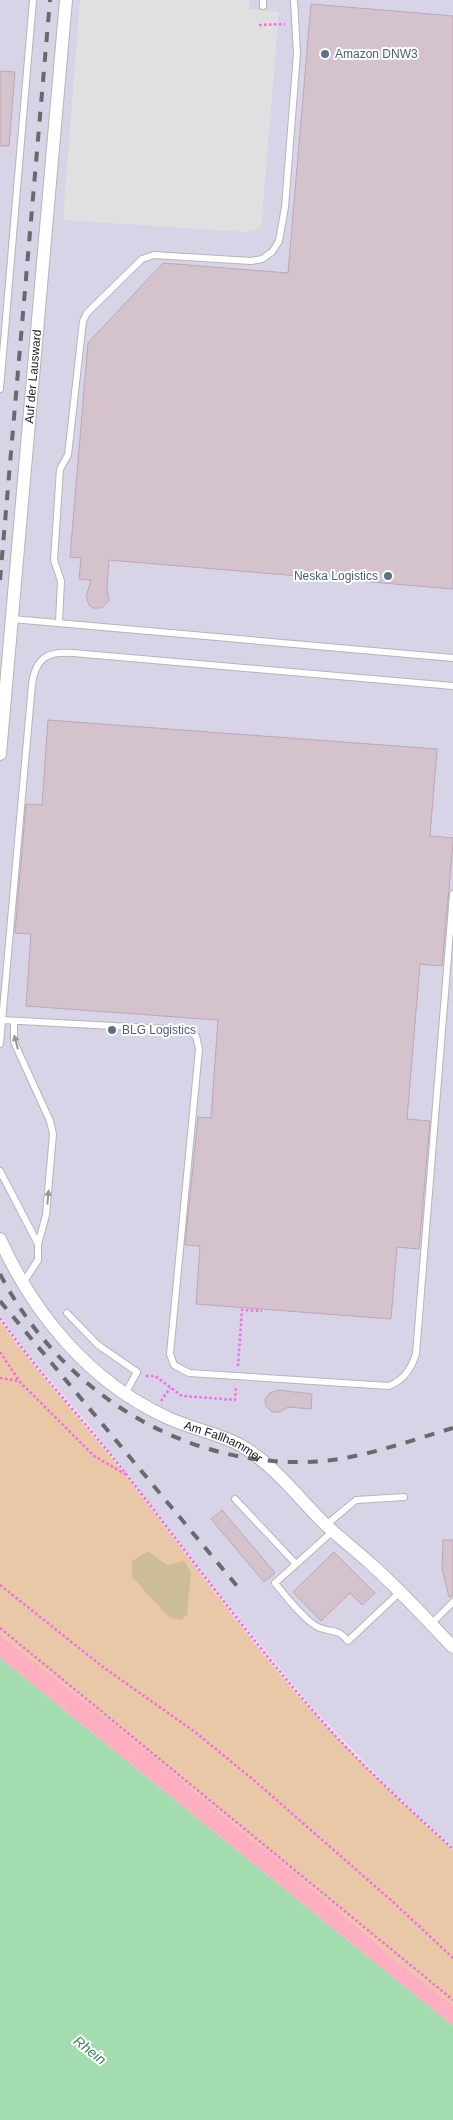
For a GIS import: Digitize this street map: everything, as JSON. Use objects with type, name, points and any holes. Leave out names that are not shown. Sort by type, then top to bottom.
[{"type":"street","name":"Auf der Lausward","points":[[0,754],[66,0]]},
{"type":"street","name":"Am Fallhammer","points":[[0,1239],[22,1283],[64,1340],[86,1362],[125,1394],[175,1422],[250,1451],[329,1528],[400,1592],[453,1647]]},
{"type":"lane","points":[[0,388],[33,0]]},
{"type":"lane","points":[[58,622],[61,581],[54,560],[60,469],[68,455],[83,321],[87,313],[142,259],[154,255],[251,261],[262,259],[272,252],[279,241],[286,207],[297,53],[294,0]]},
{"type":"lane","points":[[12,619],[453,658]]},
{"type":"lane","points":[[0,1044],[32,684],[37,664],[57,652],[453,686]]},
{"type":"lane","points":[[2,1020],[187,1030],[196,1036],[199,1049],[170,1354],[174,1365],[189,1373],[389,1386],[403,1378],[412,1365],[416,1354],[453,894]]},
{"type":"lane","points":[[14,1021],[14,1042],[50,1121],[53,1134],[46,1215],[38,1244],[38,1260],[22,1283]]},
{"type":"lane","points":[[0,1171],[38,1244]]},
{"type":"lane","points":[[67,1313],[98,1345],[137,1372],[125,1394]]},
{"type":"lane","points":[[400,1592],[348,1641],[340,1632],[320,1628],[313,1623],[276,1583],[356,1500],[404,1497]]},
{"type":"lane","points":[[235,1499],[296,1564]]},
{"type":"lane","points":[[431,1624],[453,1602]]},
{"type":"path","points":[[259,25],[278,26],[295,23]]},
{"type":"path","points":[[0,1318],[22,1350],[85,1423],[224,1602],[308,1706],[391,1792],[453,1849]]},
{"type":"path","points":[[0,1352],[20,1382],[94,1456],[126,1475]]},
{"type":"path","points":[[0,1378],[20,1382]]},
{"type":"path","points":[[0,1585],[103,1667],[195,1732],[256,1782],[392,1901],[453,1958]]},
{"type":"path","points":[[0,1628],[453,2000]]},
{"type":"shaded area","points":[[0,0],[453,0],[453,1847],[392,1791],[310,1705],[225,1601],[86,1421],[24,1349],[0,1315]]},
{"type":"shaded area","points":[[80,0],[250,0],[249,9],[279,12],[261,228],[246,232],[63,220]]},
{"type":"shaded area","points":[[0,1321],[30,1361],[126,1476],[284,1679],[325,1726],[361,1763],[453,1850],[453,2005],[398,1962],[282,1862],[255,1842],[125,1733],[0,1635]]},
{"type":"shaded area","points":[[148,1551],[167,1565],[184,1561],[191,1572],[187,1615],[181,1620],[170,1618],[132,1577],[132,1561]]},
{"type":"sand","points":[[0,1635],[125,1733],[255,1842],[282,1862],[398,1962],[453,2005],[453,2026],[0,1658]]},
{"type":"water","name":"Rhein","points":[[0,1658],[453,2026],[453,2120],[0,2120]]},
{"type":"building","points":[[311,4],[453,16],[453,589],[109,560],[107,589],[109,600],[102,608],[93,608],[89,605],[86,597],[91,580],[79,579],[81,558],[70,557],[88,343],[163,263],[288,273]]},
{"type":"building","points":[[0,71],[15,72],[9,146],[0,146]]},
{"type":"building","points":[[48,720],[437,749],[430,836],[453,838],[453,844],[442,966],[420,964],[407,1119],[430,1121],[419,1249],[397,1247],[391,1319],[196,1304],[200,1246],[185,1245],[198,1117],[211,1118],[218,1020],[26,1006],[31,934],[15,933],[26,804],[42,805]]},
{"type":"building","points":[[278,1390],[312,1394],[311,1409],[288,1407],[280,1412],[272,1412],[266,1406],[265,1400],[270,1393]]},
{"type":"building","points":[[222,1510],[275,1573],[264,1582],[211,1519]]},
{"type":"building","points":[[443,1540],[453,1540],[453,1596],[449,1597],[442,1569]]},
{"type":"building","points":[[334,1552],[375,1593],[362,1605],[350,1593],[321,1621],[293,1592]]},
{"type":"railway","points":[[0,580],[50,0]]},
{"type":"railway","points":[[0,1274],[25,1315],[55,1352],[89,1384],[127,1412],[168,1434],[212,1450],[258,1459],[306,1462],[325,1461],[380,1450],[453,1428]]},
{"type":"railway","points":[[0,1301],[237,1586]]},
{"type":"place","name":"Amazon DNW3","points":[[325,54]]},
{"type":"place","name":"Neska Logistics","points":[[388,576]]},
{"type":"place","name":"BLG Logistics","points":[[112,1030]]}]
